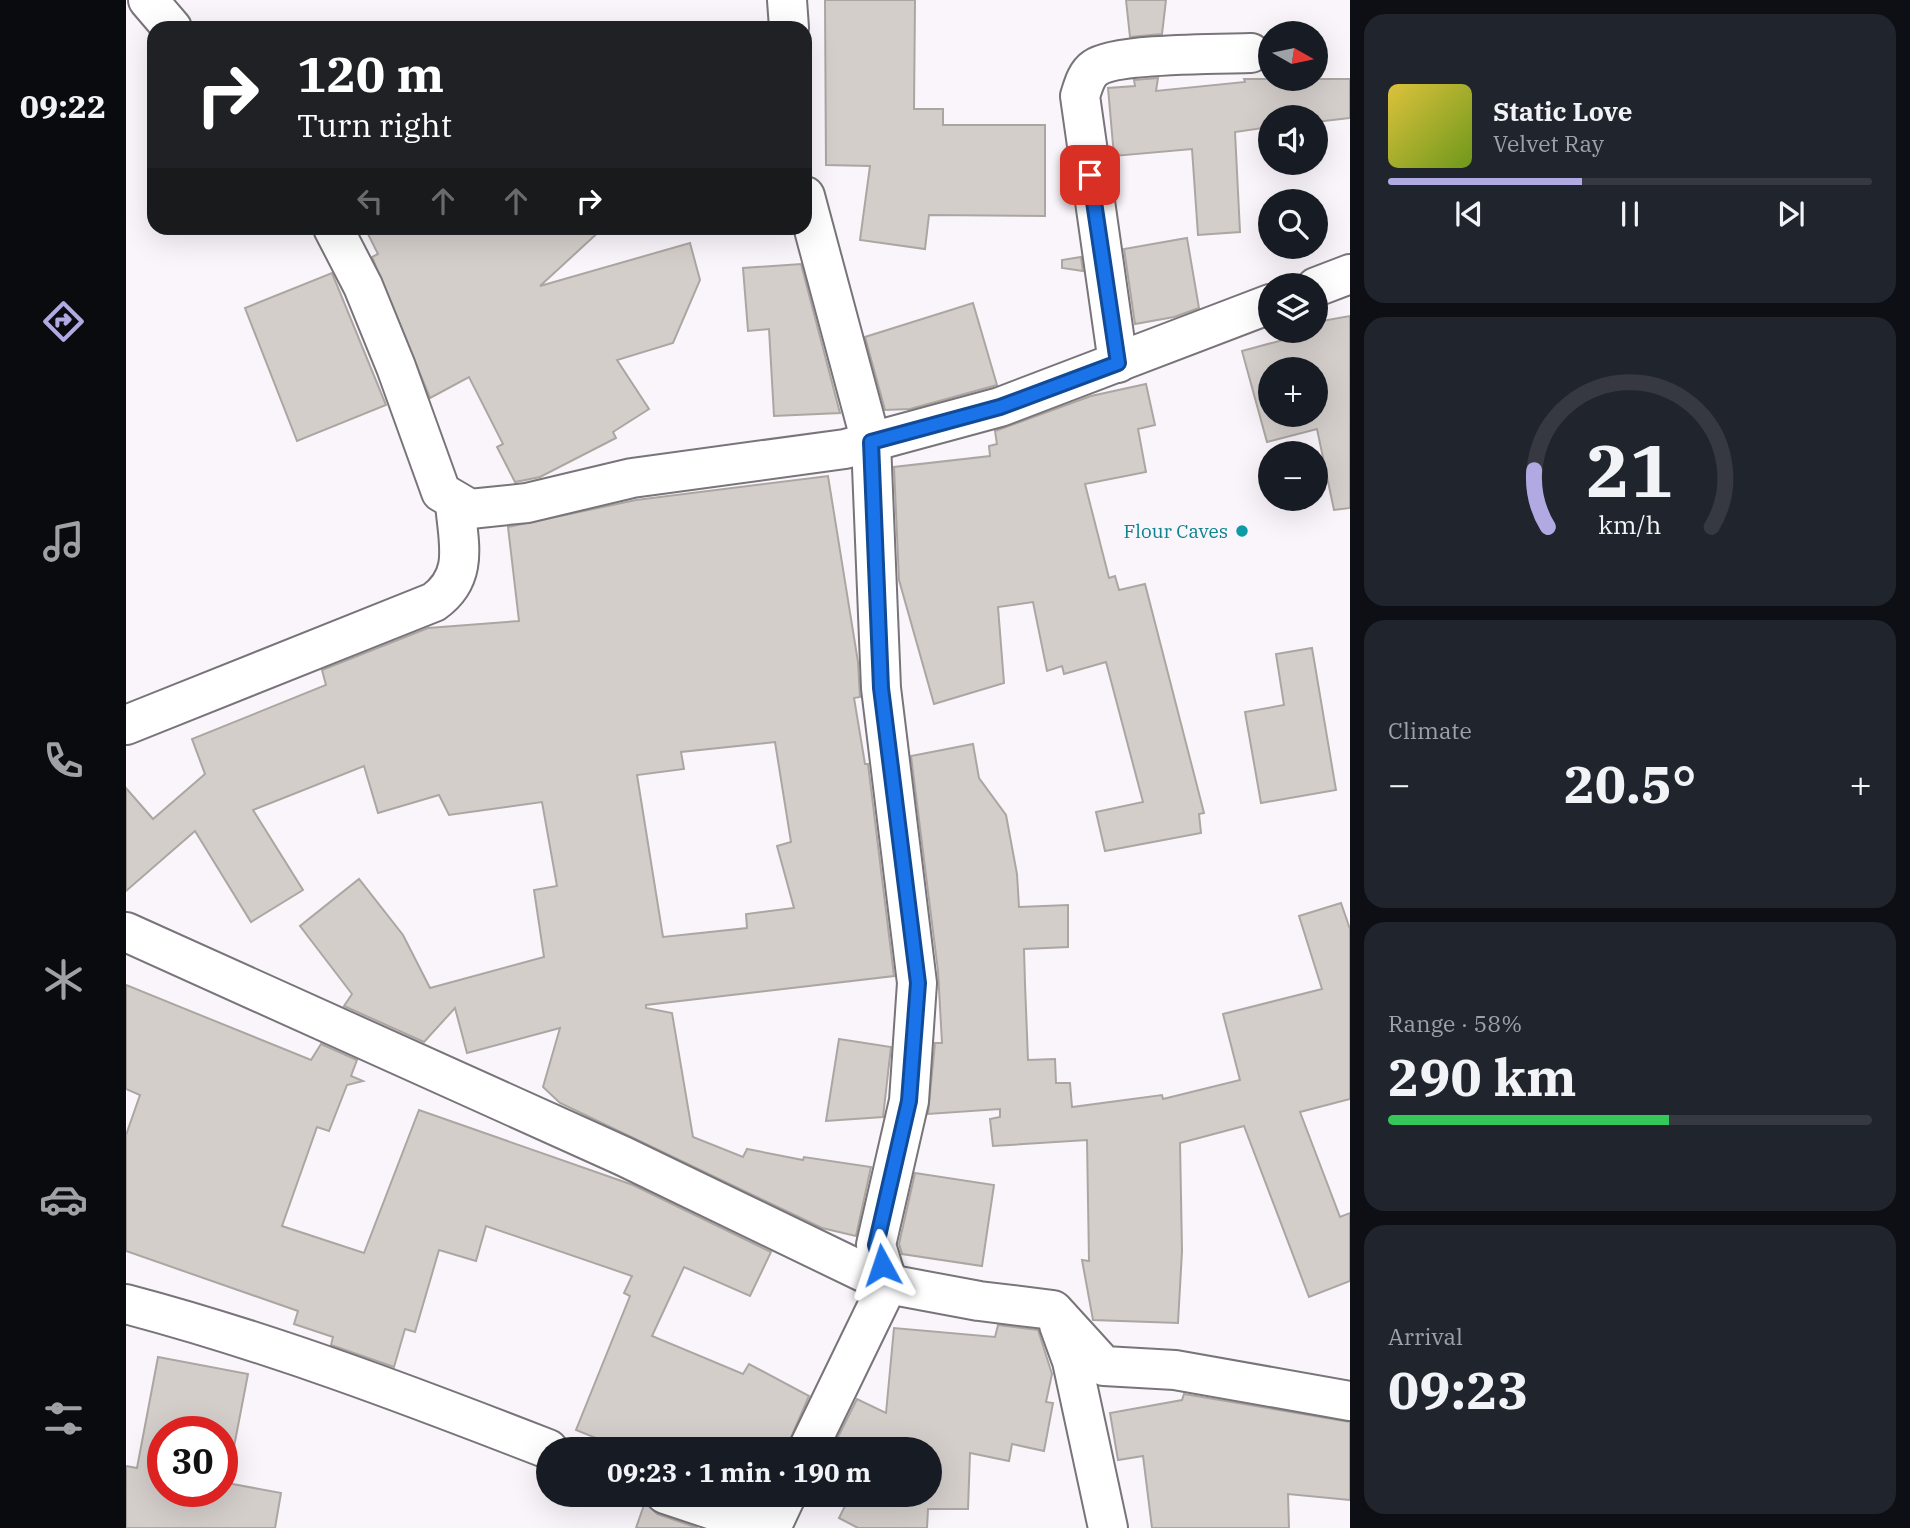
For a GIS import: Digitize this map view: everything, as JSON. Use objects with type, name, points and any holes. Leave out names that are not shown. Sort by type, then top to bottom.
[{"type":"street","points":[[148,0],[166,21]]},
{"type":"street","points":[[787,0],[788,21]]},
{"type":"street","points":[[1118,363],[1080,96],[1085,82],[1092,69],[1116,60],[1251,53]]},
{"type":"street","points":[[812,222],[871,442],[881,688],[918,983],[909,1101],[876,1245],[888,1284],[814,1437]]},
{"type":"street","points":[[337,235],[363,286],[397,367],[441,492],[455,503],[470,509],[527,503],[632,478],[845,449],[1000,407],[1258,309]]},
{"type":"street","points":[[1328,282],[1350,274]]},
{"type":"street","points":[[126,725],[435,602],[450,591],[460,567],[455,503]]},
{"type":"street","points":[[126,932],[623,1156],[888,1284],[1053,1310],[1104,1366],[1175,1370],[1350,1401]]},
{"type":"street","points":[[126,1304],[227,1332],[418,1398],[536,1444]]},
{"type":"street","points":[[1053,1310],[1072,1361],[1108,1528]]},
{"type":"street","points":[[705,1507],[769,1528],[780,1507]]},
{"type":"building","points":[[825,0],[915,0],[914,109],[943,109],[943,125],[1045,125],[1045,216],[929,215],[925,249],[860,240],[870,166],[826,165]]},
{"type":"building","points":[[1126,0],[1166,0],[1162,34],[1130,37]]},
{"type":"building","points":[[1158,78],[1156,91],[1258,79],[1258,91],[1328,91],[1328,79],[1350,79],[1350,118],[1328,121],[1328,105],[1258,105],[1258,129],[1235,132],[1240,232],[1198,235],[1192,149],[1114,156],[1108,88],[1135,86],[1134,80]]},
{"type":"building","points":[[368,235],[595,235],[540,286],[690,243],[700,280],[673,343],[617,360],[649,409],[613,432],[616,438],[540,477],[515,482],[497,447],[503,444],[469,377],[430,398],[372,257],[378,254]]},
{"type":"building","points":[[1187,238],[1199,308],[1174,317],[1135,324],[1124,249]]},
{"type":"building","points":[[1081,257],[1083,271],[1062,268],[1062,260]]},
{"type":"building","points":[[801,264],[840,413],[774,416],[769,329],[748,331],[743,268]]},
{"type":"building","points":[[332,273],[386,405],[297,441],[245,308]]},
{"type":"building","points":[[973,303],[997,385],[910,409],[885,410],[865,337]]},
{"type":"building","points":[[1350,316],[1350,508],[1334,510],[1328,481],[1328,441],[1320,441],[1317,429],[1267,441],[1263,427],[1328,427],[1328,357],[1258,357],[1258,409],[1242,351],[1272,343],[1328,343],[1328,320]]},
{"type":"building","points":[[1146,384],[1155,425],[1138,429],[1146,472],[1085,484],[1109,578],[1115,576],[1119,590],[1145,584],[1204,813],[1199,814],[1201,833],[1105,851],[1096,812],[1143,802],[1106,662],[1064,674],[1062,666],[1047,671],[1033,602],[998,607],[1004,683],[934,704],[899,580],[894,467],[990,456],[989,446],[997,444],[995,431],[1091,396]]},
{"type":"building","points":[[828,476],[858,662],[860,697],[854,698],[865,764],[868,764],[894,976],[646,1005],[646,1008],[672,1013],[693,1137],[743,1157],[747,1149],[803,1160],[804,1157],[871,1167],[856,1236],[822,1228],[560,1103],[543,1087],[560,1028],[467,1053],[455,1008],[424,1042],[344,1006],[352,994],[300,926],[359,879],[403,935],[430,988],[544,957],[534,890],[557,886],[542,802],[449,815],[439,795],[378,813],[364,766],[253,810],[303,890],[251,922],[195,831],[126,891],[126,788],[153,819],[205,774],[192,739],[326,685],[322,670],[428,628],[519,621],[508,527],[636,500]],"holes":[[[775,742],[791,842],[777,846],[794,908],[746,914],[747,928],[663,937],[637,775],[684,769],[681,752]]]},
{"type":"building","points":[[1312,648],[1336,790],[1261,803],[1245,712],[1284,705],[1276,654]]},
{"type":"building","points":[[973,744],[979,778],[1006,815],[1017,874],[1019,907],[1068,905],[1068,947],[1024,949],[1028,1060],[1055,1059],[1056,1083],[1070,1083],[1072,1107],[1162,1095],[1163,1099],[1240,1080],[1223,1014],[1322,989],[1299,916],[1341,903],[1350,929],[1350,1099],[1300,1112],[1340,1217],[1350,1213],[1350,1281],[1309,1297],[1244,1126],[1180,1143],[1182,1251],[1178,1323],[1093,1320],[1082,1260],[1089,1261],[1087,1140],[993,1146],[990,1119],[1000,1117],[1000,1109],[928,1114],[935,1043],[942,1043],[938,971],[911,756]]},
{"type":"building","points":[[126,985],[311,1060],[321,1044],[357,1060],[351,1076],[363,1081],[347,1085],[329,1131],[317,1127],[282,1226],[364,1253],[419,1110],[633,1185],[771,1252],[750,1296],[684,1267],[652,1336],[743,1374],[749,1364],[809,1396],[791,1437],[593,1437],[576,1430],[630,1296],[624,1293],[632,1276],[486,1226],[476,1261],[439,1250],[415,1332],[405,1329],[394,1367],[331,1345],[333,1337],[294,1324],[298,1311],[126,1251],[126,1135],[140,1095],[126,1089]]},
{"type":"building","points":[[839,1039],[891,1047],[883,1117],[826,1121]]},
{"type":"building","points":[[915,1173],[994,1185],[982,1266],[902,1254],[899,1244]]},
{"type":"building","points":[[998,1325],[1038,1330],[1052,1374],[1046,1402],[1053,1403],[1044,1451],[1012,1444],[1009,1461],[970,1453],[968,1509],[928,1509],[927,1528],[858,1528],[839,1518],[844,1507],[942,1507],[942,1437],[838,1437],[857,1399],[886,1413],[894,1328],[995,1337]]},
{"type":"building","points":[[158,1357],[248,1374],[238,1426],[238,1416],[147,1416],[147,1507],[238,1507],[238,1485],[281,1493],[275,1528],[126,1528],[126,1466],[137,1468]]},
{"type":"building","points":[[1184,1394],[1350,1422],[1350,1500],[1288,1494],[1289,1528],[1152,1528],[1143,1456],[1118,1460],[1110,1413],[1182,1400]]},
{"type":"building","points":[[643,1507],[650,1507],[657,1514],[698,1528],[636,1528]]},
{"type":"place","name":"Flour Caves","points":[[1242,531]]},
{"type":"route","points":[[882,1265],[876,1245],[909,1101],[918,983],[881,688],[871,442],[1000,407],[1118,363],[1090,175]]}]
